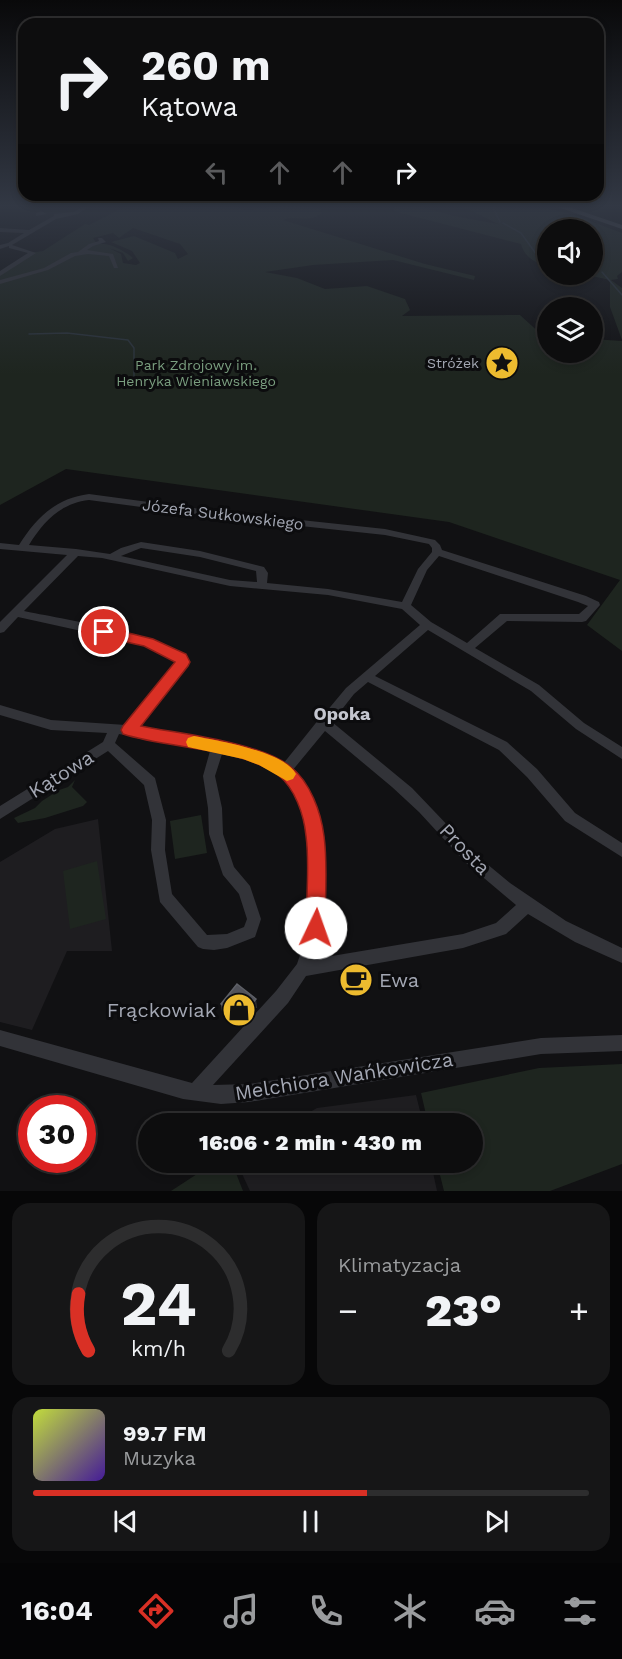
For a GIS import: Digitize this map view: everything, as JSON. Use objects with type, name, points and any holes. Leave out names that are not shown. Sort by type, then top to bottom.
[{"type":"street","points":[[0,274],[18,263]]},
{"type":"street","points":[[0,282],[46,269],[55,263]]},
{"type":"street","points":[[114,263],[116,267]]},
{"type":"street","name":"Józefa Sułkowskiego","points":[[22,548],[38,522],[53,510],[75,499],[89,496],[208,513],[385,532],[432,542],[438,547],[437,552],[595,605],[582,618],[504,617],[467,649]]},
{"type":"street","points":[[112,557],[123,550],[141,545],[200,554],[260,569],[263,573],[262,587]]},
{"type":"street","points":[[0,546],[112,557],[230,583],[328,592],[405,606],[428,625],[535,688],[580,726],[622,754]]},
{"type":"street","points":[[0,629],[76,552]]},
{"type":"street","points":[[405,606],[423,569],[437,552]]},
{"type":"street","name":"Kątowa","points":[[0,813],[108,745],[183,662],[181,658],[148,642],[17,613]]},
{"type":"street","points":[[285,771],[350,690],[428,625]]},
{"type":"street","points":[[368,677],[503,746],[532,773],[570,817],[622,852]]},
{"type":"street","points":[[0,710],[51,725],[122,729],[218,747],[265,760],[285,771],[307,802],[315,836],[316,928],[302,969],[282,997],[195,1092]]},
{"type":"street","name":"Prosta","points":[[323,722],[407,792],[436,819],[470,858],[526,906],[581,938],[622,956]]},
{"type":"street","points":[[108,745],[115,748],[150,782],[159,820],[158,850],[165,897],[203,942],[210,944],[250,932],[254,920],[245,891],[228,870],[216,834],[215,808],[209,777],[218,747]]},
{"type":"street","points":[[302,969],[463,942],[501,929],[526,906]]},
{"type":"street","name":"Melchiora Wańkowicza","points":[[0,1038],[195,1092],[221,1095],[249,1093],[541,1046],[622,1043]]},
{"type":"shaded area","points":[[98,819],[112,951],[67,951],[32,1030],[0,1022],[0,862],[55,829]]},
{"type":"shaded area","points":[[416,1095],[420,1113],[308,1113],[317,1108]]},
{"type":"shaded area","points":[[242,1173],[433,1173],[437,1191],[250,1191]]},
{"type":"green space","name":"Park Zdrojowy im. Henryka Wieniawskiego","points":[[14,263],[123,263],[136,265],[140,263],[352,263],[265,272],[297,278],[325,289],[367,286],[405,299],[410,310],[402,316],[520,315],[537,330],[537,363],[603,363],[603,340],[622,341],[622,651],[587,625],[620,580],[449,522],[66,469],[0,505],[0,272]]},
{"type":"green space","name":"Park Zdrojowy im. Henryka Wieniawskiego","points":[[403,263],[420,263],[475,276],[474,280]]},
{"type":"green space","points":[[603,263],[622,263],[622,272],[617,276],[618,279],[611,280],[622,288],[622,340],[610,307],[610,280],[603,278]]},
{"type":"green space","points":[[75,780],[72,787],[87,802],[83,806],[45,818],[18,823],[14,818],[35,808]]},
{"type":"green space","points":[[201,815],[207,853],[175,859],[170,821]]},
{"type":"green space","points":[[97,861],[106,919],[70,929],[63,871]]},
{"type":"green space","points":[[622,1064],[622,1164],[550,1191],[444,1191],[440,1173],[483,1173],[483,1113],[426,1113],[421,1093],[539,1068]]},
{"type":"green space","points":[[199,1173],[236,1173],[243,1191],[171,1191]]},
{"type":"building","points":[[355,965],[359,968],[362,966],[368,976],[367,979],[363,981],[347,975]]},
{"type":"building","points":[[237,984],[256,999],[239,1019],[221,1004]]},
{"type":"waterway","points":[[603,273],[622,295]]},
{"type":"waterway","points":[[29,334],[67,333],[128,340],[134,348],[134,378]]},
{"type":"slow traffic","points":[[194,742],[265,760],[287,774]]},
{"type":"place","name":"Stróżek","points":[[502,363]]},
{"type":"place","name":"Ewa","points":[[356,980]]},
{"type":"place","name":"Frąckowiak","points":[[239,1010]]},
{"type":"district","name":"Opoka","points":[[342,714]]},
{"type":"route","points":[[104,632],[148,642],[181,658],[183,662],[129,730],[244,753],[265,760],[285,771],[294,782],[307,802],[315,836],[316,928]]}]
